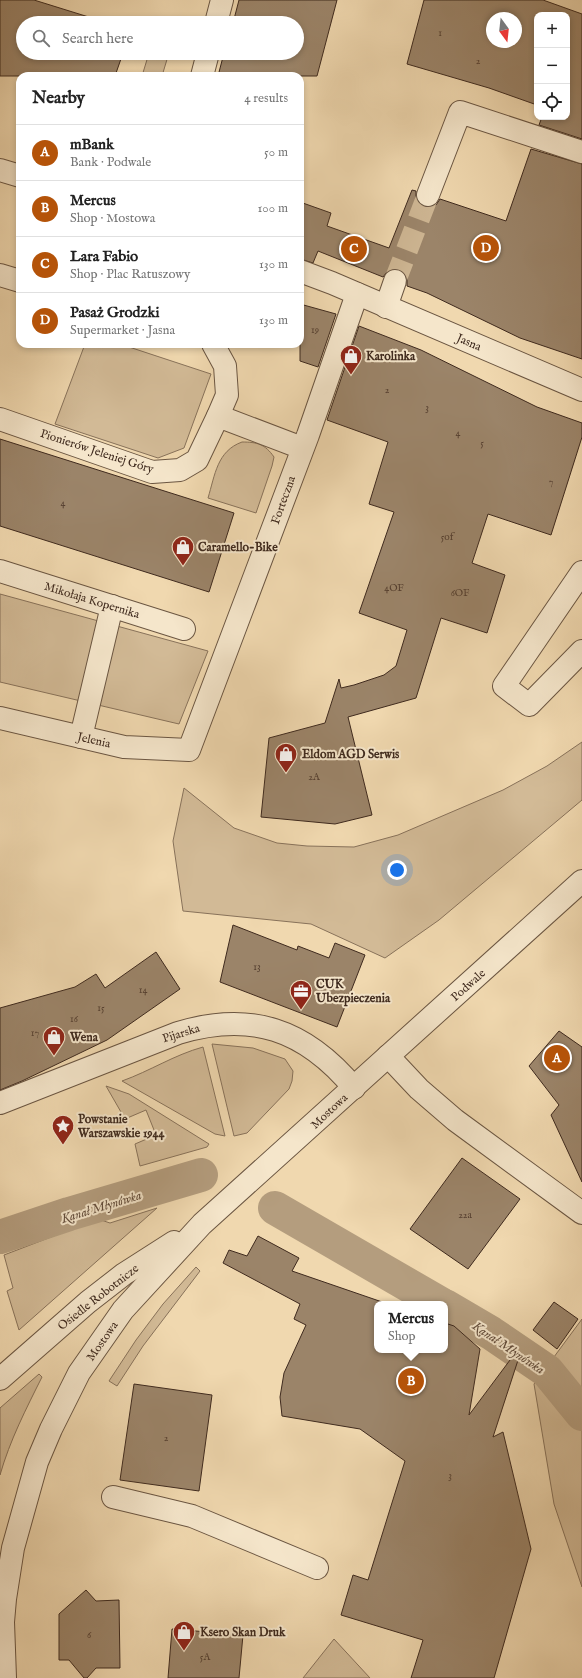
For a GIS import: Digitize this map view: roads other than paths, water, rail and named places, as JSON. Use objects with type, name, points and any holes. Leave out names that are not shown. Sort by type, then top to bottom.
[{"type":"street","points":[[218,16],[222,0]]},
{"type":"street","points":[[203,72],[206,60]]},
{"type":"street","points":[[428,195],[460,112],[582,152]]},
{"type":"street","points":[[0,170],[16,175]]},
{"type":"street","name":"Jasna","points":[[304,273],[582,390]]},
{"type":"street","points":[[0,275],[16,280]]},
{"type":"street","points":[[386,307],[396,281]]},
{"type":"street","name":"Forteczna","points":[[189,750],[305,441],[357,294]]},
{"type":"street","name":"Pionierów Jeleniej Góry","points":[[0,419],[152,472],[180,470],[197,460],[227,395],[225,366],[215,348]]},
{"type":"street","points":[[218,416],[305,441]]},
{"type":"street","name":"Mikołaja Kopernika","points":[[0,572],[184,629]]},
{"type":"street","points":[[582,572],[504,686],[530,705],[582,651]]},
{"type":"street","points":[[81,737],[112,606]]},
{"type":"street","name":"Jelenia","points":[[0,718],[124,747],[189,750]]},
{"type":"street","name":"Podwale","points":[[354,1088],[582,881]]},
{"type":"street","name":"Pijarska","points":[[0,1103],[178,1033],[199,1026],[220,1024],[241,1024],[262,1027],[282,1032],[302,1041],[338,1069],[354,1088]]},
{"type":"street","points":[[388,1056],[419,1089],[455,1120],[582,1213]]},
{"type":"street","name":"Mostowa","points":[[3,1665],[4,1544],[51,1429],[79,1374],[124,1310],[202,1224],[354,1088]]},
{"type":"street","name":"Osiedle Robotnicze","points":[[0,1379],[88,1302],[124,1274],[202,1224]]},
{"type":"street","points":[[113,1497],[192,1516],[317,1568]]},
{"type":"waterway","name":"Kanał Młynówka","points":[[0,1237],[69,1214],[201,1175]]},
{"type":"waterway","name":"Kanał Młynówka","points":[[275,1208],[436,1301]]},
{"type":"waterway","name":"Kanał Młynówka","points":[[448,1308],[491,1333],[547,1371],[582,1414]]},
{"type":"tunnel","points":[[395,281],[428,195]]},
{"type":"place","name":"Pasaż Grodzki","points":[[486,248]]},
{"type":"place","name":"Lara Fabio","points":[[354,249]]},
{"type":"place","name":"Karolinka","points":[[351,376]]},
{"type":"place","name":"Caramello-Bike","points":[[183,566]]},
{"type":"place","name":"Eldom AGD Serwis","points":[[286,774]]},
{"type":"place","name":"CUK Ubezpieczenia","points":[[301,1010]]},
{"type":"place","name":"Wena","points":[[54,1056]]},
{"type":"place","name":"mBank","points":[[557,1058]]},
{"type":"place","name":"Powstanie Warszawskie 1944","points":[[63,1146]]},
{"type":"place","name":"Mercus","points":[[411,1381]]},
{"type":"place","name":"Ksero Skan Druk","points":[[184,1652]]}]
